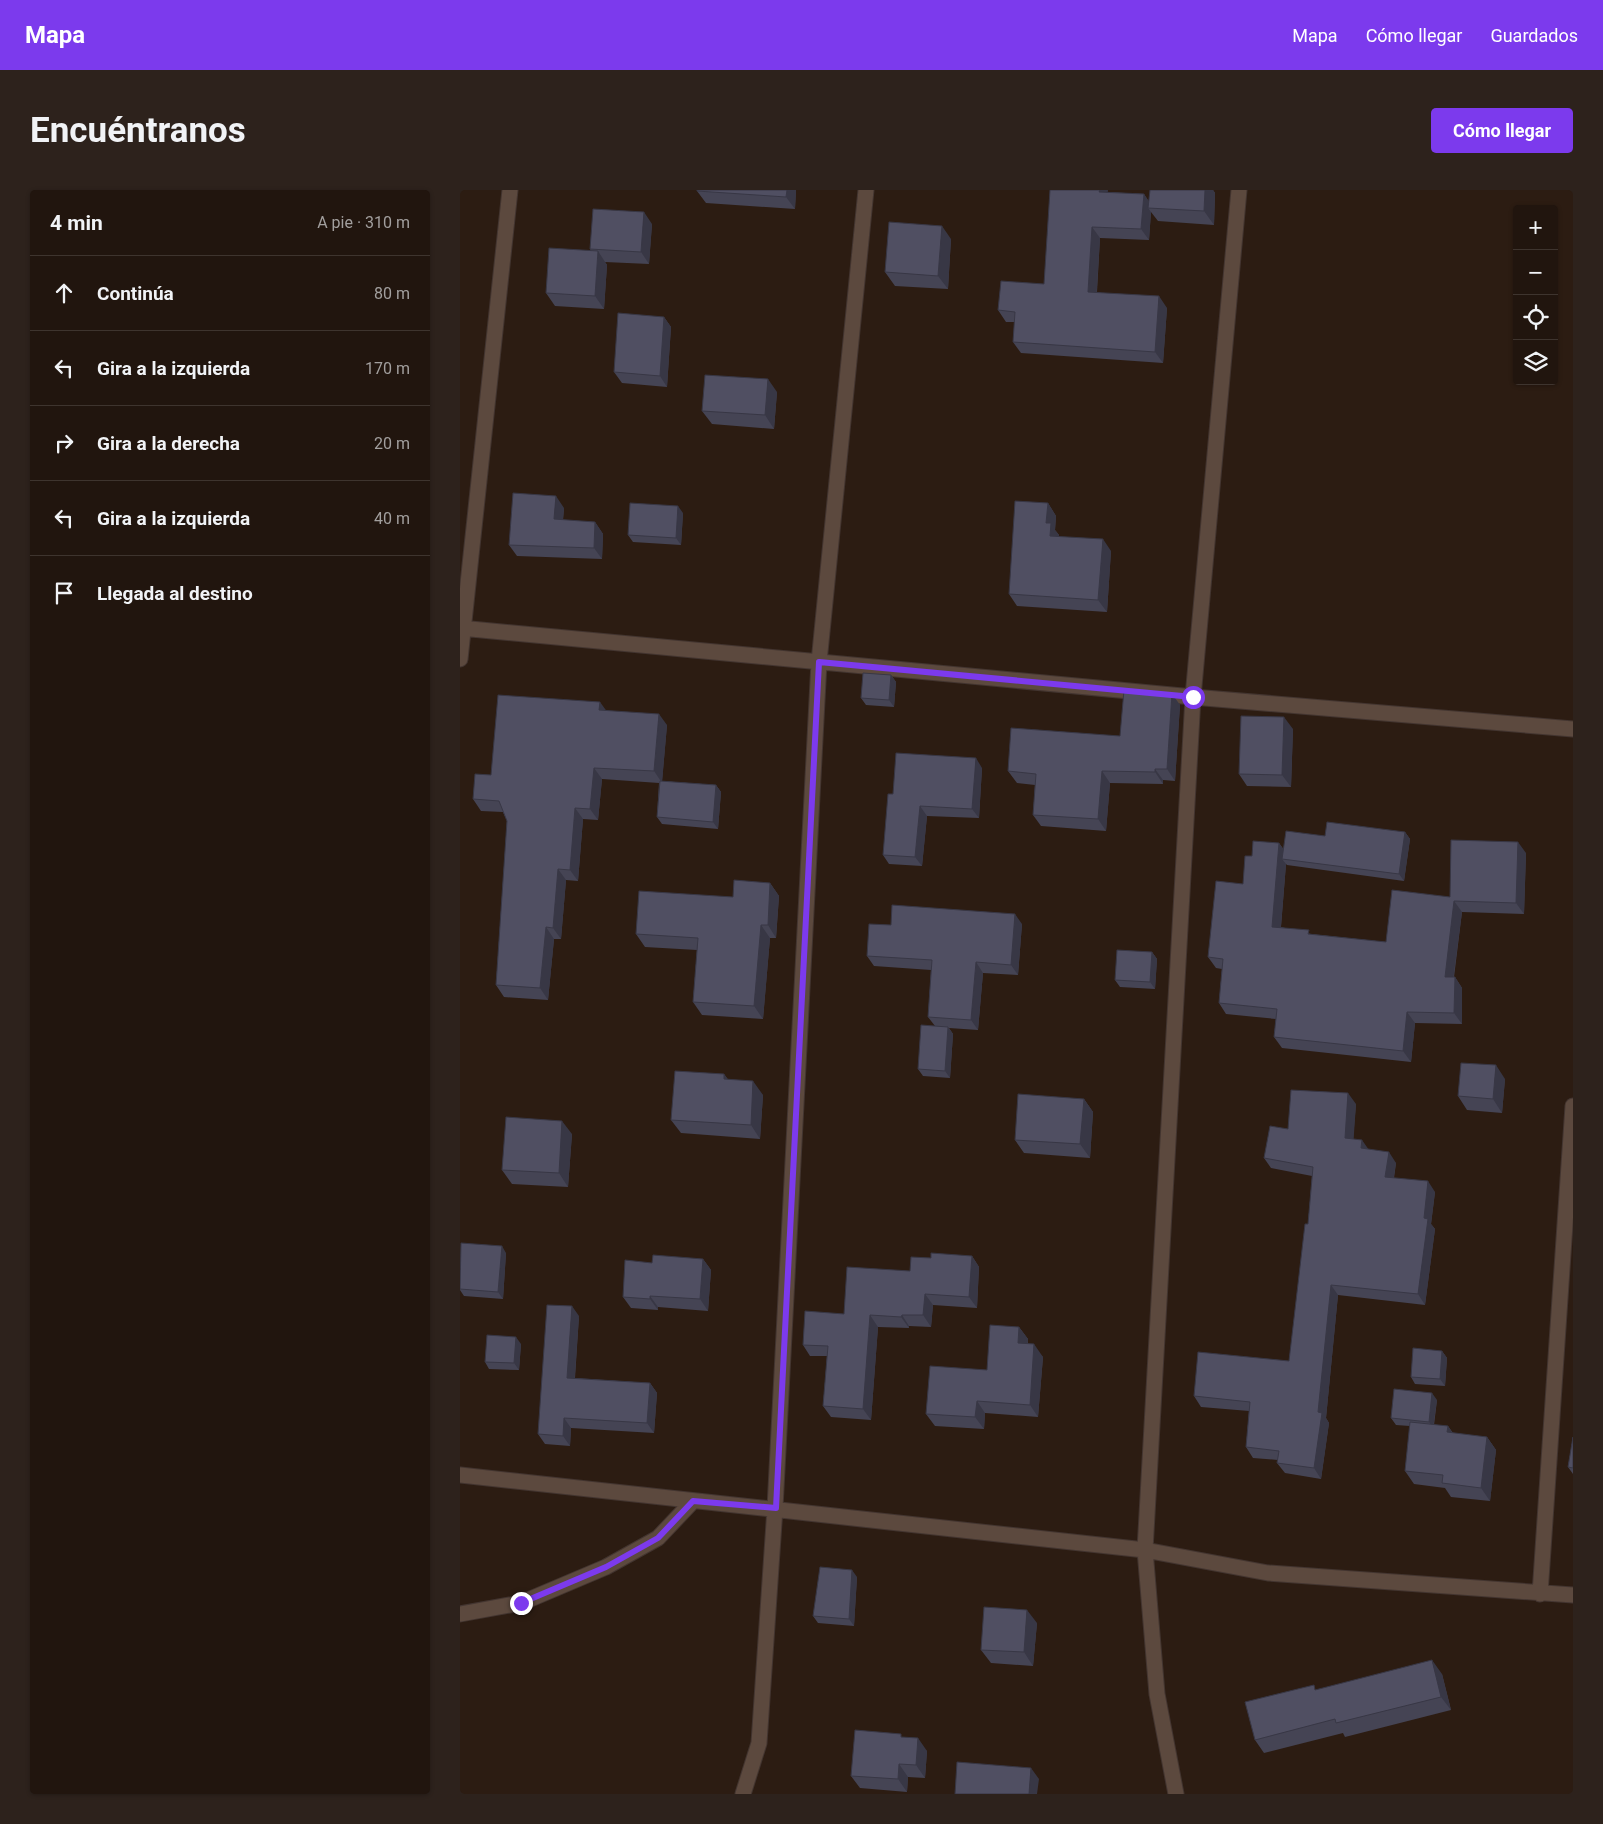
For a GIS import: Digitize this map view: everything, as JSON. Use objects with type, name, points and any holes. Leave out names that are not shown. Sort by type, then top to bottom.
[{"type":"street","points":[[460,659],[461,628],[510,190]]},
{"type":"street","points":[[743,1794],[759,1743],[776,1508],[819,662],[866,190]]},
{"type":"street","points":[[1176,1794],[1157,1694],[1145,1550],[1193,697],[1239,190]]},
{"type":"street","points":[[461,628],[1193,697],[1573,729]]},
{"type":"street","points":[[1540,1594],[1573,1106]]},
{"type":"street","points":[[460,1474],[1145,1550],[1268,1573],[1573,1595]]},
{"type":"street","points":[[460,1614],[521,1603],[606,1567],[658,1538],[693,1501]]},
{"type":"building","points":[[697,190],[787,190],[786,197]]},
{"type":"building","points":[[1050,190],[1100,190],[1099,192],[1144,194],[1141,229],[1092,227],[1088,292],[1159,296],[1155,352],[1013,342],[1015,312],[998,310],[1001,281],[1044,284]]},
{"type":"building","points":[[1150,190],[1205,190],[1204,211],[1148,208]]},
{"type":"building","points":[[593,209],[644,212],[641,252],[590,249]]},
{"type":"building","points":[[889,222],[942,226],[938,276],[885,272]]},
{"type":"building","points":[[549,248],[598,251],[595,296],[546,293]]},
{"type":"building","points":[[618,313],[664,317],[660,376],[614,372]]},
{"type":"building","points":[[705,375],[768,379],[765,415],[702,411]]},
{"type":"building","points":[[513,493],[556,496],[554,519],[595,522],[594,548],[509,545]]},
{"type":"building","points":[[1015,501],[1048,503],[1046,523],[1051,523],[1050,536],[1103,539],[1098,600],[1009,594]]},
{"type":"building","points":[[630,503],[678,506],[676,538],[628,535]]},
{"type":"building","points":[[863,673],[891,675],[889,700],[861,698]]},
{"type":"building","points":[[1124,690],[1172,694],[1167,769],[1155,769],[1155,772],[1102,771],[1098,819],[1033,815],[1036,774],[1008,771],[1011,728],[1120,736]]},
{"type":"building","points":[[498,695],[600,702],[599,710],[659,714],[654,771],[594,768],[590,809],[575,808],[570,870],[558,869],[553,928],[546,927],[540,988],[496,985],[507,821],[499,801],[473,799],[475,774],[491,775]]},
{"type":"building","points":[[1241,716],[1284,717],[1282,775],[1239,774]]},
{"type":"building","points":[[896,753],[976,758],[972,809],[920,806],[915,857],[883,855],[888,794],[893,794]]},
{"type":"building","points":[[660,781],[716,785],[713,822],[657,817]]},
{"type":"building","points":[[1327,822],[1405,832],[1399,874],[1282,859],[1286,831],[1325,836]]},
{"type":"building","points":[[1451,840],[1518,842],[1516,903],[1454,901],[1445,977],[1455,977],[1454,1013],[1407,1012],[1403,1051],[1274,1037],[1277,1009],[1219,1003],[1223,959],[1208,957],[1216,881],[1243,884],[1245,856],[1252,856],[1253,841],[1279,843],[1272,927],[1309,930],[1308,934],[1386,942],[1392,890],[1450,897]]},
{"type":"building","points":[[734,880],[770,883],[768,925],[761,925],[754,1006],[693,1002],[698,938],[636,934],[639,891],[733,897]]},
{"type":"building","points":[[892,905],[1015,914],[1011,965],[976,962],[971,1020],[928,1017],[932,960],[867,956],[869,924],[891,925]]},
{"type":"building","points":[[1117,950],[1152,952],[1150,982],[1115,980]]},
{"type":"building","points":[[921,1025],[948,1027],[945,1071],[918,1069]]},
{"type":"building","points":[[1461,1063],[1496,1065],[1493,1099],[1458,1096]]},
{"type":"building","points":[[675,1071],[724,1074],[724,1079],[753,1081],[751,1125],[671,1120]]},
{"type":"building","points":[[1291,1090],[1348,1093],[1345,1138],[1362,1140],[1361,1148],[1389,1152],[1385,1177],[1428,1181],[1424,1218],[1428,1219],[1418,1294],[1331,1285],[1318,1412],[1322,1413],[1314,1468],[1277,1463],[1279,1451],[1246,1447],[1250,1402],[1194,1396],[1198,1352],[1289,1361],[1305,1224],[1308,1224],[1313,1167],[1264,1158],[1270,1126],[1288,1129]]},
{"type":"building","points":[[1018,1094],[1084,1099],[1080,1144],[1015,1140]]},
{"type":"building","points":[[506,1117],[562,1121],[559,1173],[502,1170]]},
{"type":"building","points":[[461,1243],[502,1246],[498,1292],[460,1289]]},
{"type":"building","points":[[931,1253],[972,1256],[969,1297],[925,1294],[923,1315],[902,1315],[901,1317],[870,1315],[863,1409],[823,1406],[828,1346],[803,1345],[805,1311],[844,1314],[847,1267],[910,1271],[911,1257],[931,1258]]},
{"type":"building","points":[[653,1255],[703,1259],[700,1299],[650,1296],[650,1299],[623,1297],[625,1260],[652,1263]]},
{"type":"building","points":[[547,1305],[572,1306],[567,1378],[650,1383],[647,1423],[564,1418],[563,1436],[538,1434]]},
{"type":"building","points":[[990,1325],[1019,1327],[1018,1343],[1034,1344],[1030,1405],[977,1401],[975,1417],[926,1414],[930,1366],[987,1370]]},
{"type":"building","points":[[487,1335],[516,1337],[514,1363],[485,1362]]},
{"type":"building","points":[[1413,1348],[1442,1351],[1440,1379],[1411,1377]]},
{"type":"building","points":[[1394,1389],[1432,1393],[1429,1422],[1391,1418]]},
{"type":"building","points":[[1410,1422],[1448,1426],[1447,1432],[1487,1437],[1481,1488],[1442,1483],[1443,1475],[1405,1471]]},
{"type":"building","points":[[1573,1437],[1573,1468],[1568,1467]]},
{"type":"building","points":[[820,1567],[852,1570],[849,1619],[813,1616]]},
{"type":"building","points":[[984,1607],[1027,1610],[1024,1652],[981,1650]]},
{"type":"building","points":[[1432,1660],[1441,1697],[1336,1723],[1335,1719],[1255,1740],[1245,1702],[1314,1685],[1315,1690]]},
{"type":"building","points":[[855,1730],[901,1734],[901,1737],[918,1738],[916,1765],[899,1764],[898,1779],[851,1776]]},
{"type":"building","points":[[957,1762],[1031,1768],[1029,1794],[955,1794]]},
{"type":"route","points":[[521,1603],[606,1567],[658,1538],[693,1501],[776,1508],[819,662],[1193,697]]}]
